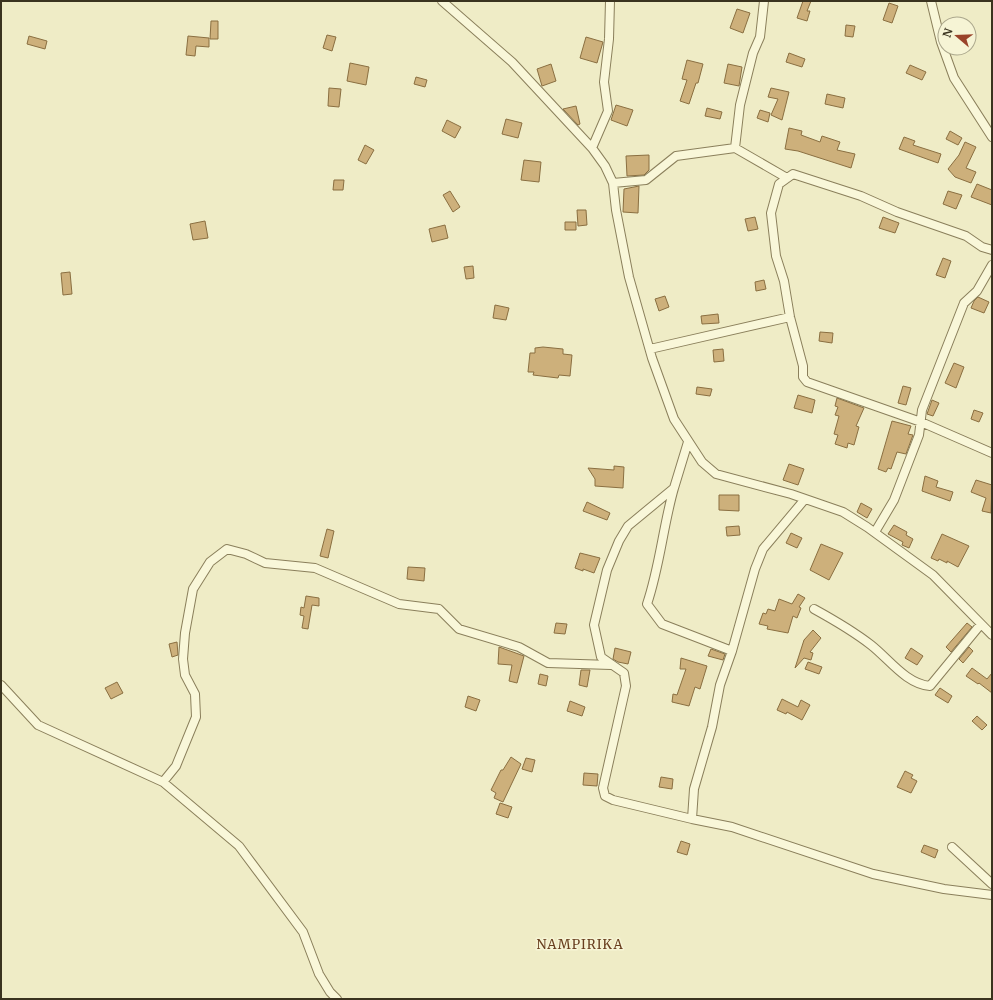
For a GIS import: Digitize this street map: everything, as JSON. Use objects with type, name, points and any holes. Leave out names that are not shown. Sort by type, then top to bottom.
[{"type":"street","points":[[442,1],[512,62],[592,148],[605,166],[613,183],[616,210],[629,277],[650,349],[674,419],[702,462],[716,474],[805,499],[843,512],[875,532],[933,575],[992,635]]},
{"type":"street","points":[[592,148],[608,111],[604,82],[609,39],[610,1]]},
{"type":"street","points":[[735,148],[740,105],[753,53],[760,37],[764,1]]},
{"type":"street","points":[[931,1],[941,42],[954,78],[992,137]]},
{"type":"street","points":[[613,183],[646,180],[676,156],[735,148],[787,178]]},
{"type":"street","points":[[992,250],[982,247],[966,236],[897,212],[861,196],[793,174],[779,184],[772,212],[776,256],[784,281],[790,317],[803,366],[803,377],[807,382],[921,422],[992,453]]},
{"type":"street","points":[[875,532],[894,500],[919,435],[922,410],[964,303],[978,291],[992,265]]},
{"type":"street","points":[[650,349],[790,317]]},
{"type":"street","points":[[688,442],[666,515],[653,586],[647,604],[662,624],[732,651]]},
{"type":"street","points":[[674,488],[628,526],[619,541],[607,570],[594,625],[601,657],[624,673],[626,686],[603,788],[605,796],[613,800],[732,827],[873,874],[944,889],[992,895]]},
{"type":"street","points":[[692,819],[694,790],[712,727],[720,685],[732,651],[755,569],[763,549],[805,499]]},
{"type":"street","points":[[163,782],[176,766],[196,717],[195,694],[185,675],[183,659],[185,633],[193,589],[210,562],[227,549],[246,554],[265,563],[315,568],[400,604],[439,609],[459,628],[519,646],[548,663],[612,665]]},
{"type":"street","points":[[814,609],[838,622],[920,685],[930,686],[981,624]]},
{"type":"street","points":[[1,685],[38,725],[163,782],[239,846],[303,932],[319,974],[330,992],[337,999]]},
{"type":"street","points":[[952,848],[992,884]]},
{"type":"building","points":[[803,1],[811,1],[807,11],[810,11],[807,21],[797,18]]},
{"type":"building","points":[[889,3],[898,6],[892,23],[883,20]]},
{"type":"building","points":[[737,9],[750,13],[743,33],[730,28]]},
{"type":"building","points":[[211,21],[218,21],[218,39],[210,39]]},
{"type":"building","points":[[846,25],[855,26],[853,37],[845,36]]},
{"type":"building","points":[[327,35],[336,37],[332,51],[323,48]]},
{"type":"building","points":[[29,36],[47,41],[45,49],[27,44]]},
{"type":"building","points":[[188,36],[209,38],[209,47],[196,46],[195,56],[186,55]]},
{"type":"building","points":[[586,37],[603,42],[597,63],[580,58]]},
{"type":"building","points":[[789,53],[805,59],[802,67],[786,62]]},
{"type":"building","points":[[687,60],[703,64],[698,83],[696,83],[689,104],[680,101],[687,80],[682,79]]},
{"type":"building","points":[[350,63],[369,67],[366,85],[347,81]]},
{"type":"building","points":[[551,64],[556,81],[542,86],[537,69]]},
{"type":"building","points":[[728,64],[742,67],[739,86],[724,83]]},
{"type":"building","points":[[910,65],[926,72],[922,80],[906,73]]},
{"type":"building","points":[[416,77],[427,80],[425,87],[414,84]]},
{"type":"building","points":[[329,88],[341,89],[339,107],[328,106]]},
{"type":"building","points":[[771,88],[789,92],[782,120],[771,115],[778,99],[768,97]]},
{"type":"building","points":[[827,94],[845,98],[843,108],[825,104]]},
{"type":"building","points":[[616,105],[633,110],[627,126],[611,120]]},
{"type":"building","points":[[576,106],[580,124],[578,125],[563,109]]},
{"type":"building","points":[[707,108],[722,112],[720,119],[705,116]]},
{"type":"building","points":[[760,110],[770,113],[768,122],[757,118]]},
{"type":"building","points":[[506,119],[522,123],[518,138],[502,134]]},
{"type":"building","points":[[447,120],[461,127],[455,138],[442,131]]},
{"type":"building","points":[[789,128],[802,131],[801,135],[820,142],[822,136],[840,142],[837,150],[855,154],[851,168],[798,151],[785,149]]},
{"type":"building","points":[[950,131],[962,138],[958,145],[946,139]]},
{"type":"building","points":[[904,137],[915,141],[913,145],[941,154],[938,163],[899,149]]},
{"type":"building","points":[[965,142],[976,147],[966,168],[976,172],[971,183],[955,177],[948,169],[959,155]]},
{"type":"building","points":[[365,145],[374,150],[366,164],[358,160]]},
{"type":"building","points":[[649,155],[649,170],[644,175],[627,176],[626,156]]},
{"type":"building","points":[[524,160],[541,162],[539,182],[521,180]]},
{"type":"building","points":[[334,180],[344,180],[343,190],[333,190]]},
{"type":"building","points":[[977,184],[992,190],[992,205],[971,197]]},
{"type":"building","points":[[639,186],[638,213],[623,212],[624,189]]},
{"type":"building","points":[[450,191],[460,207],[453,212],[443,195]]},
{"type":"building","points":[[948,191],[962,195],[956,209],[943,204]]},
{"type":"building","points":[[577,210],[586,210],[587,225],[578,226]]},
{"type":"building","points":[[755,217],[758,229],[748,231],[745,219]]},
{"type":"building","points":[[883,217],[899,223],[895,233],[879,228]]},
{"type":"building","points":[[205,221],[208,238],[193,240],[190,224]]},
{"type":"building","points":[[565,222],[576,222],[576,230],[565,230]]},
{"type":"building","points":[[445,225],[448,238],[432,242],[429,229]]},
{"type":"building","points":[[943,258],[951,261],[945,278],[936,275]]},
{"type":"building","points":[[473,266],[474,278],[466,279],[464,267]]},
{"type":"building","points":[[70,272],[72,294],[63,295],[61,273]]},
{"type":"building","points":[[764,280],[766,289],[756,291],[755,282]]},
{"type":"building","points":[[665,296],[669,307],[659,311],[655,299]]},
{"type":"building","points":[[978,297],[989,302],[984,313],[971,308],[974,301]]},
{"type":"building","points":[[495,305],[509,308],[506,320],[493,318]]},
{"type":"building","points":[[718,314],[719,323],[702,324],[701,316]]},
{"type":"building","points":[[820,332],[833,333],[832,343],[819,341]]},
{"type":"building","points":[[543,347],[563,349],[563,354],[572,355],[570,376],[559,375],[558,378],[533,375],[534,372],[528,372],[530,353],[535,353],[535,348]]},
{"type":"building","points":[[723,349],[724,361],[714,362],[713,350]]},
{"type":"building","points":[[954,363],[964,367],[956,388],[945,383]]},
{"type":"building","points":[[903,386],[911,388],[906,405],[898,403]]},
{"type":"building","points":[[697,387],[712,389],[710,396],[696,394]]},
{"type":"building","points":[[798,395],[815,400],[812,413],[794,408]]},
{"type":"building","points":[[837,398],[864,408],[856,426],[859,427],[854,445],[848,443],[847,448],[835,444],[838,435],[834,434],[839,416],[835,415],[838,407],[835,406]]},
{"type":"building","points":[[932,400],[939,403],[933,416],[927,414]]},
{"type":"building","points":[[974,410],[983,413],[979,422],[971,419]]},
{"type":"building","points":[[892,421],[911,426],[908,434],[913,435],[906,454],[897,452],[891,469],[888,468],[886,472],[878,469]]},
{"type":"building","points":[[789,464],[804,469],[798,485],[783,480]]},
{"type":"building","points":[[614,466],[624,467],[623,488],[595,486],[595,479],[588,468],[614,470]]},
{"type":"building","points":[[925,476],[938,481],[936,487],[953,492],[950,501],[922,491]]},
{"type":"building","points":[[976,480],[992,485],[991,513],[982,511],[986,498],[971,492]]},
{"type":"building","points":[[719,495],[739,495],[739,511],[719,510]]},
{"type":"building","points":[[587,502],[610,513],[607,520],[583,511]]},
{"type":"building","points":[[861,503],[872,509],[867,518],[857,512]]},
{"type":"building","points":[[894,525],[907,532],[906,535],[913,539],[909,548],[902,545],[903,542],[888,534]]},
{"type":"building","points":[[739,526],[740,535],[727,536],[726,527]]},
{"type":"building","points":[[327,529],[334,531],[328,558],[320,556]]},
{"type":"building","points":[[791,533],[802,538],[797,548],[786,543]]},
{"type":"building","points":[[942,534],[969,546],[958,567],[947,561],[947,563],[939,559],[938,561],[931,558]]},
{"type":"building","points":[[821,544],[843,553],[829,580],[810,570]]},
{"type":"building","points":[[580,553],[600,558],[594,573],[575,568]]},
{"type":"building","points":[[408,567],[425,568],[424,581],[407,579]]},
{"type":"building","points":[[798,594],[805,598],[799,607],[801,608],[797,618],[793,616],[788,633],[767,629],[768,626],[759,624],[763,613],[766,614],[768,609],[775,611],[779,599],[792,604]]},
{"type":"building","points":[[306,596],[319,598],[319,606],[312,605],[308,629],[302,628],[304,616],[300,615],[301,607],[304,608]]},
{"type":"building","points":[[556,623],[567,624],[565,634],[554,633]]},
{"type":"building","points":[[967,623],[972,627],[951,652],[946,647]]},
{"type":"building","points":[[813,630],[821,638],[810,652],[813,653],[811,660],[804,658],[795,668],[804,640]]},
{"type":"building","points":[[177,642],[178,655],[172,657],[169,644]]},
{"type":"building","points":[[499,647],[524,656],[517,683],[509,681],[512,665],[498,664]]},
{"type":"building","points":[[969,647],[973,651],[963,663],[959,659]]},
{"type":"building","points":[[615,648],[631,652],[628,664],[618,662],[613,659]]},
{"type":"building","points":[[911,648],[923,656],[917,665],[905,658]]},
{"type":"building","points":[[711,649],[725,654],[723,660],[708,656]]},
{"type":"building","points":[[681,658],[707,666],[700,689],[695,687],[689,706],[672,702],[673,694],[677,695],[686,669],[680,669]]},
{"type":"building","points":[[808,662],[822,667],[819,674],[805,669]]},
{"type":"building","points":[[972,668],[987,679],[992,673],[992,693],[979,683],[978,684],[966,676]]},
{"type":"building","points":[[581,670],[590,670],[587,687],[579,685]]},
{"type":"building","points":[[540,674],[548,676],[546,686],[538,684]]},
{"type":"building","points":[[117,682],[123,693],[111,699],[105,688]]},
{"type":"building","points":[[940,688],[952,696],[948,703],[935,695]]},
{"type":"building","points":[[468,696],[480,700],[476,711],[465,707]]},
{"type":"building","points":[[782,699],[798,707],[801,700],[810,705],[802,720],[787,712],[786,714],[777,710]]},
{"type":"building","points":[[570,701],[585,707],[582,716],[567,711]]},
{"type":"building","points":[[977,716],[987,725],[982,730],[972,721]]},
{"type":"building","points":[[511,757],[521,764],[503,802],[494,798],[496,793],[491,790],[501,770],[503,770]]},
{"type":"building","points":[[526,758],[535,760],[532,772],[522,769]]},
{"type":"building","points":[[905,771],[913,775],[911,778],[917,781],[911,793],[897,787]]},
{"type":"building","points":[[584,773],[598,774],[597,786],[583,785]]},
{"type":"building","points":[[661,777],[673,779],[672,789],[659,787]]},
{"type":"building","points":[[500,803],[512,807],[508,818],[496,814]]},
{"type":"building","points":[[681,841],[690,844],[687,855],[677,852]]},
{"type":"building","points":[[924,845],[938,850],[935,858],[921,852]]},
{"type":"district","name":"NAMPIRIKA","points":[[580,944]]}]
